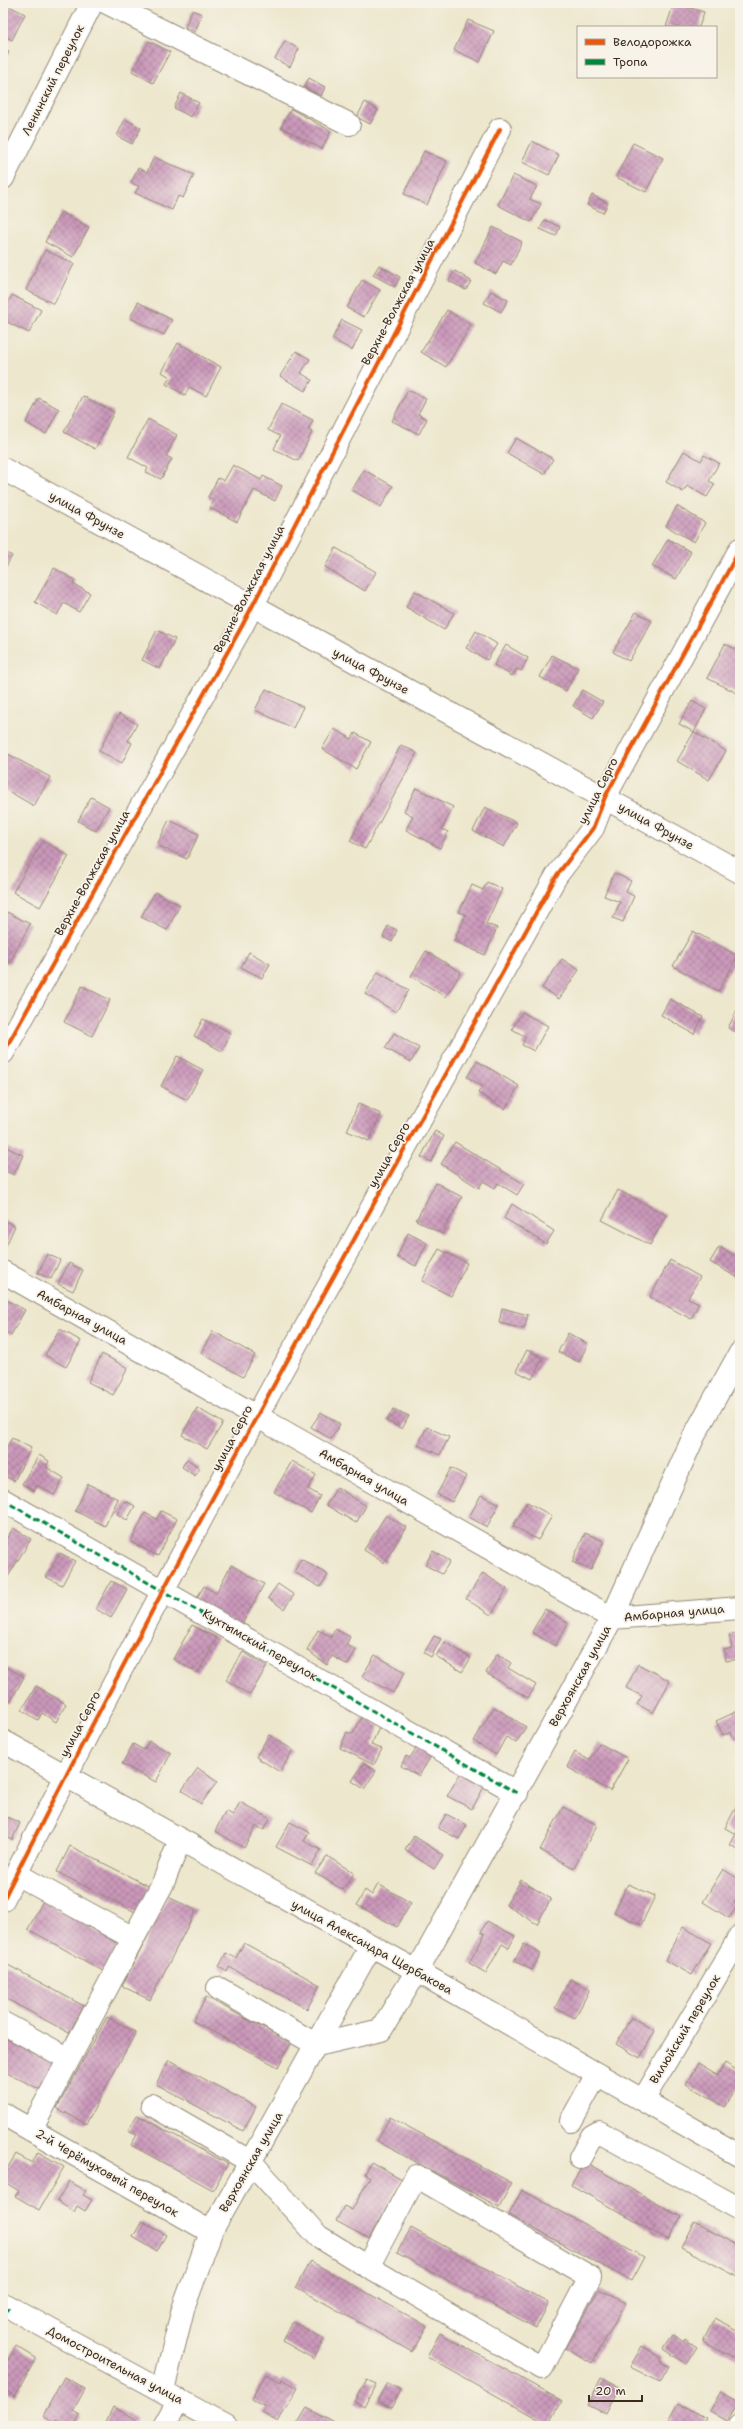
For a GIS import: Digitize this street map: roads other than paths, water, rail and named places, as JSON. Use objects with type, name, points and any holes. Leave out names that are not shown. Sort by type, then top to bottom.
[{"type":"street","name":"Ленинский переулок","points":[[3,178],[92,3]]},
{"type":"street","points":[[107,3],[349,124]]},
{"type":"street","name":"Верхне-Волжская улица","points":[[3,1053],[238,633],[500,129]]},
{"type":"street","name":"улица Фрунзе","points":[[3,469],[251,606],[605,797],[740,872]]},
{"type":"street","name":"улица Серго","points":[[3,1900],[65,1776],[256,1415],[557,875],[593,828],[605,797],[740,549]]},
{"type":"street","name":"Амбарная улица","points":[[3,1272],[612,1618],[740,1608]]},
{"type":"street","name":"Верхоянская улица","points":[[317,2045],[381,2030],[417,1971],[517,1793],[612,1618],[694,1436],[740,1353]]},
{"type":"street","name":"Кухтымский переулок","points":[[3,1500],[163,1589],[517,1793]]},
{"type":"street","name":"улица Александра Щербакова","points":[[3,1741],[417,1971],[740,2156]]},
{"type":"street","points":[[31,2130],[163,1883],[180,1840]]},
{"type":"street","points":[[16,1874],[134,1938]]},
{"type":"street","name":"Вилюйский переулок","points":[[643,2100],[740,1936]]},
{"type":"street","name":"Верхоянская улица","points":[[164,2426],[171,2395],[183,2309],[211,2232],[317,2045],[371,1946]]},
{"type":"street","points":[[218,1988],[317,2045]]},
{"type":"street","points":[[3,2023],[69,2059]]},
{"type":"street","points":[[571,2121],[597,2074]]},
{"type":"street","points":[[152,2105],[251,2162],[318,2236],[368,2267],[542,2368],[590,2277],[416,2176],[368,2267]]},
{"type":"street","name":"2-й Черёмуховый переулок","points":[[3,2114],[211,2232]]},
{"type":"street","points":[[580,2158],[592,2136],[599,2132],[740,2209]]},
{"type":"street","name":"Домостроительная улица","points":[[5,2310],[171,2395],[226,2426]]}]
